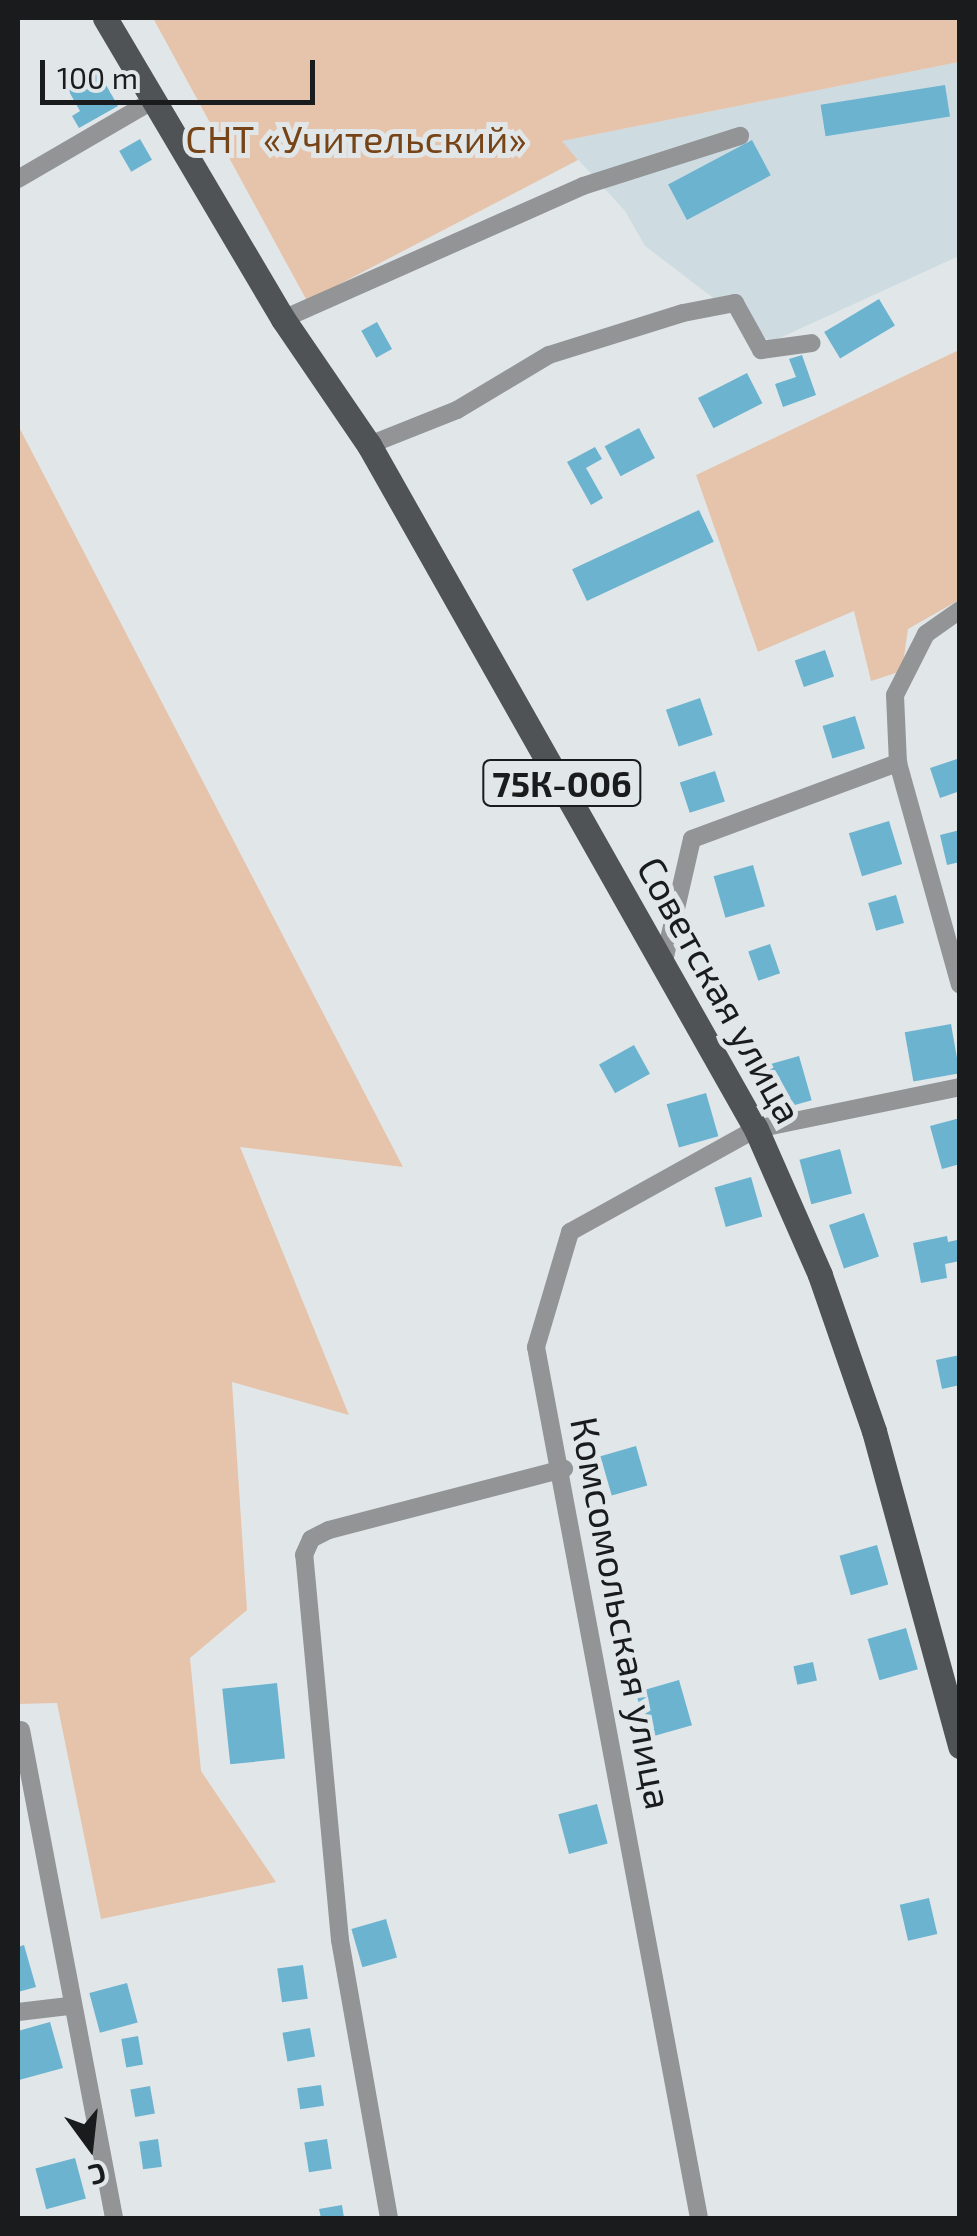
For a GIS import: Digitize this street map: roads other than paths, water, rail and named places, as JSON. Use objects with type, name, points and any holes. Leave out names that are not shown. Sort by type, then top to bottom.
[{"type":"main road","name":"Советская улица","points":[[105,18],[283,319],[369,446],[664,961],[756,1130],[820,1275],[874,1431],[960,1746]]},
{"type":"street","points":[[18,179],[152,101]]},
{"type":"street","points":[[283,319],[583,186],[740,136]]},
{"type":"street","points":[[369,446],[457,410],[549,356],[683,313],[735,303],[760,350],[812,344]]},
{"type":"street","points":[[960,610],[926,634],[895,695],[898,763],[960,985]]},
{"type":"street","points":[[664,961],[692,840],[898,763]]},
{"type":"street","name":"Комсомольская улица","points":[[699,2218],[564,1469],[536,1347],[570,1232],[756,1130],[960,1087]]},
{"type":"street","points":[[390,2218],[340,1940],[304,1555],[312,1539],[329,1530],[564,1469]]},
{"type":"street","points":[[21,1730],[68,2006],[114,2218]]},
{"type":"street","points":[[18,2012],[68,2006]]},
{"type":"park label","name":"СНТ «Учительский»","points":[[356,139]]}]
